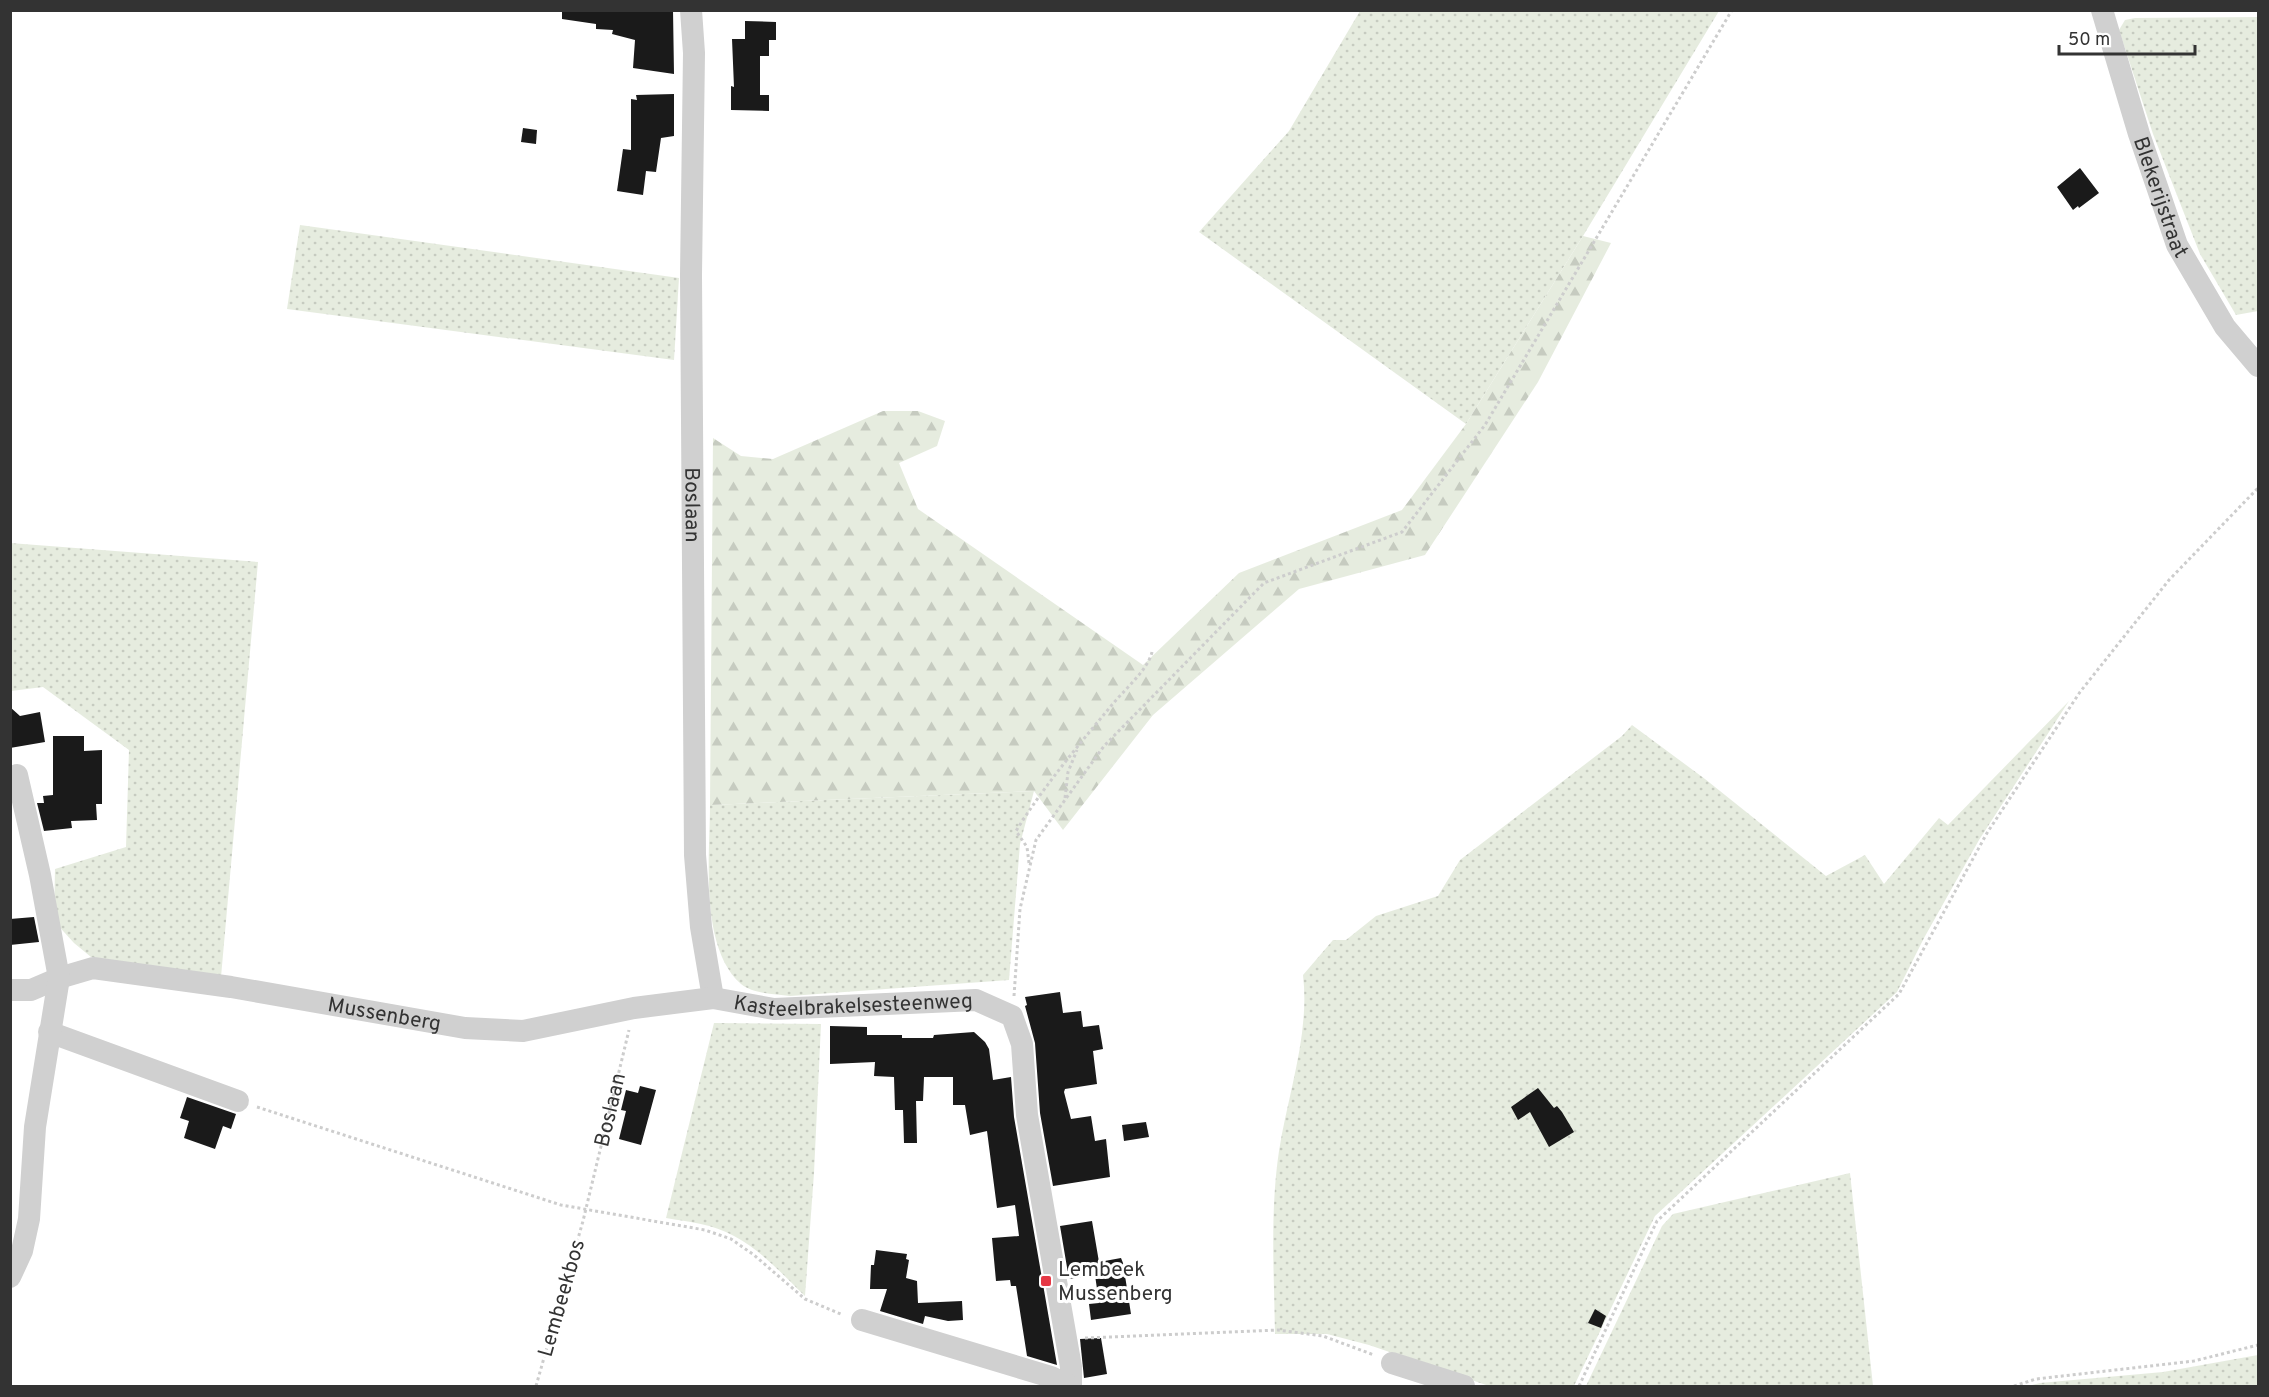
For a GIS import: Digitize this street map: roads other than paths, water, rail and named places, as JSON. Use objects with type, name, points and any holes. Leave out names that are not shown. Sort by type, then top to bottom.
[{"type":"street","name":"Boslaan","points":[[692,10],[694,53],[691,275],[695,855],[701,927],[713,998]]},
{"type":"street","name":"Blekerijstraat","points":[[2102,10],[2139,134],[2176,245],[2225,327],[2259,366]]},
{"type":"street","points":[[10,1277],[22,1251],[28,1219],[35,1127],[58,978],[40,875],[18,775]]},
{"type":"street","name":"Mussenberg","points":[[10,990],[31,990],[58,978],[93,968],[231,987],[465,1028],[523,1031],[634,1008],[713,998]]},
{"type":"street","name":"Kasteelbrakelsesteenweg","points":[[713,998],[774,1009],[976,1000],[1012,1016],[1022,1044],[1027,1115],[1071,1367],[1070,1386]]},
{"type":"street","points":[[49,1032],[238,1101]]},
{"type":"street","points":[[862,1320],[1050,1377],[1070,1386]]},
{"type":"street","points":[[1392,1363],[1464,1386]]},
{"type":"place","name":"Lembeek Mussenberg","points":[[1046,1281]]}]
